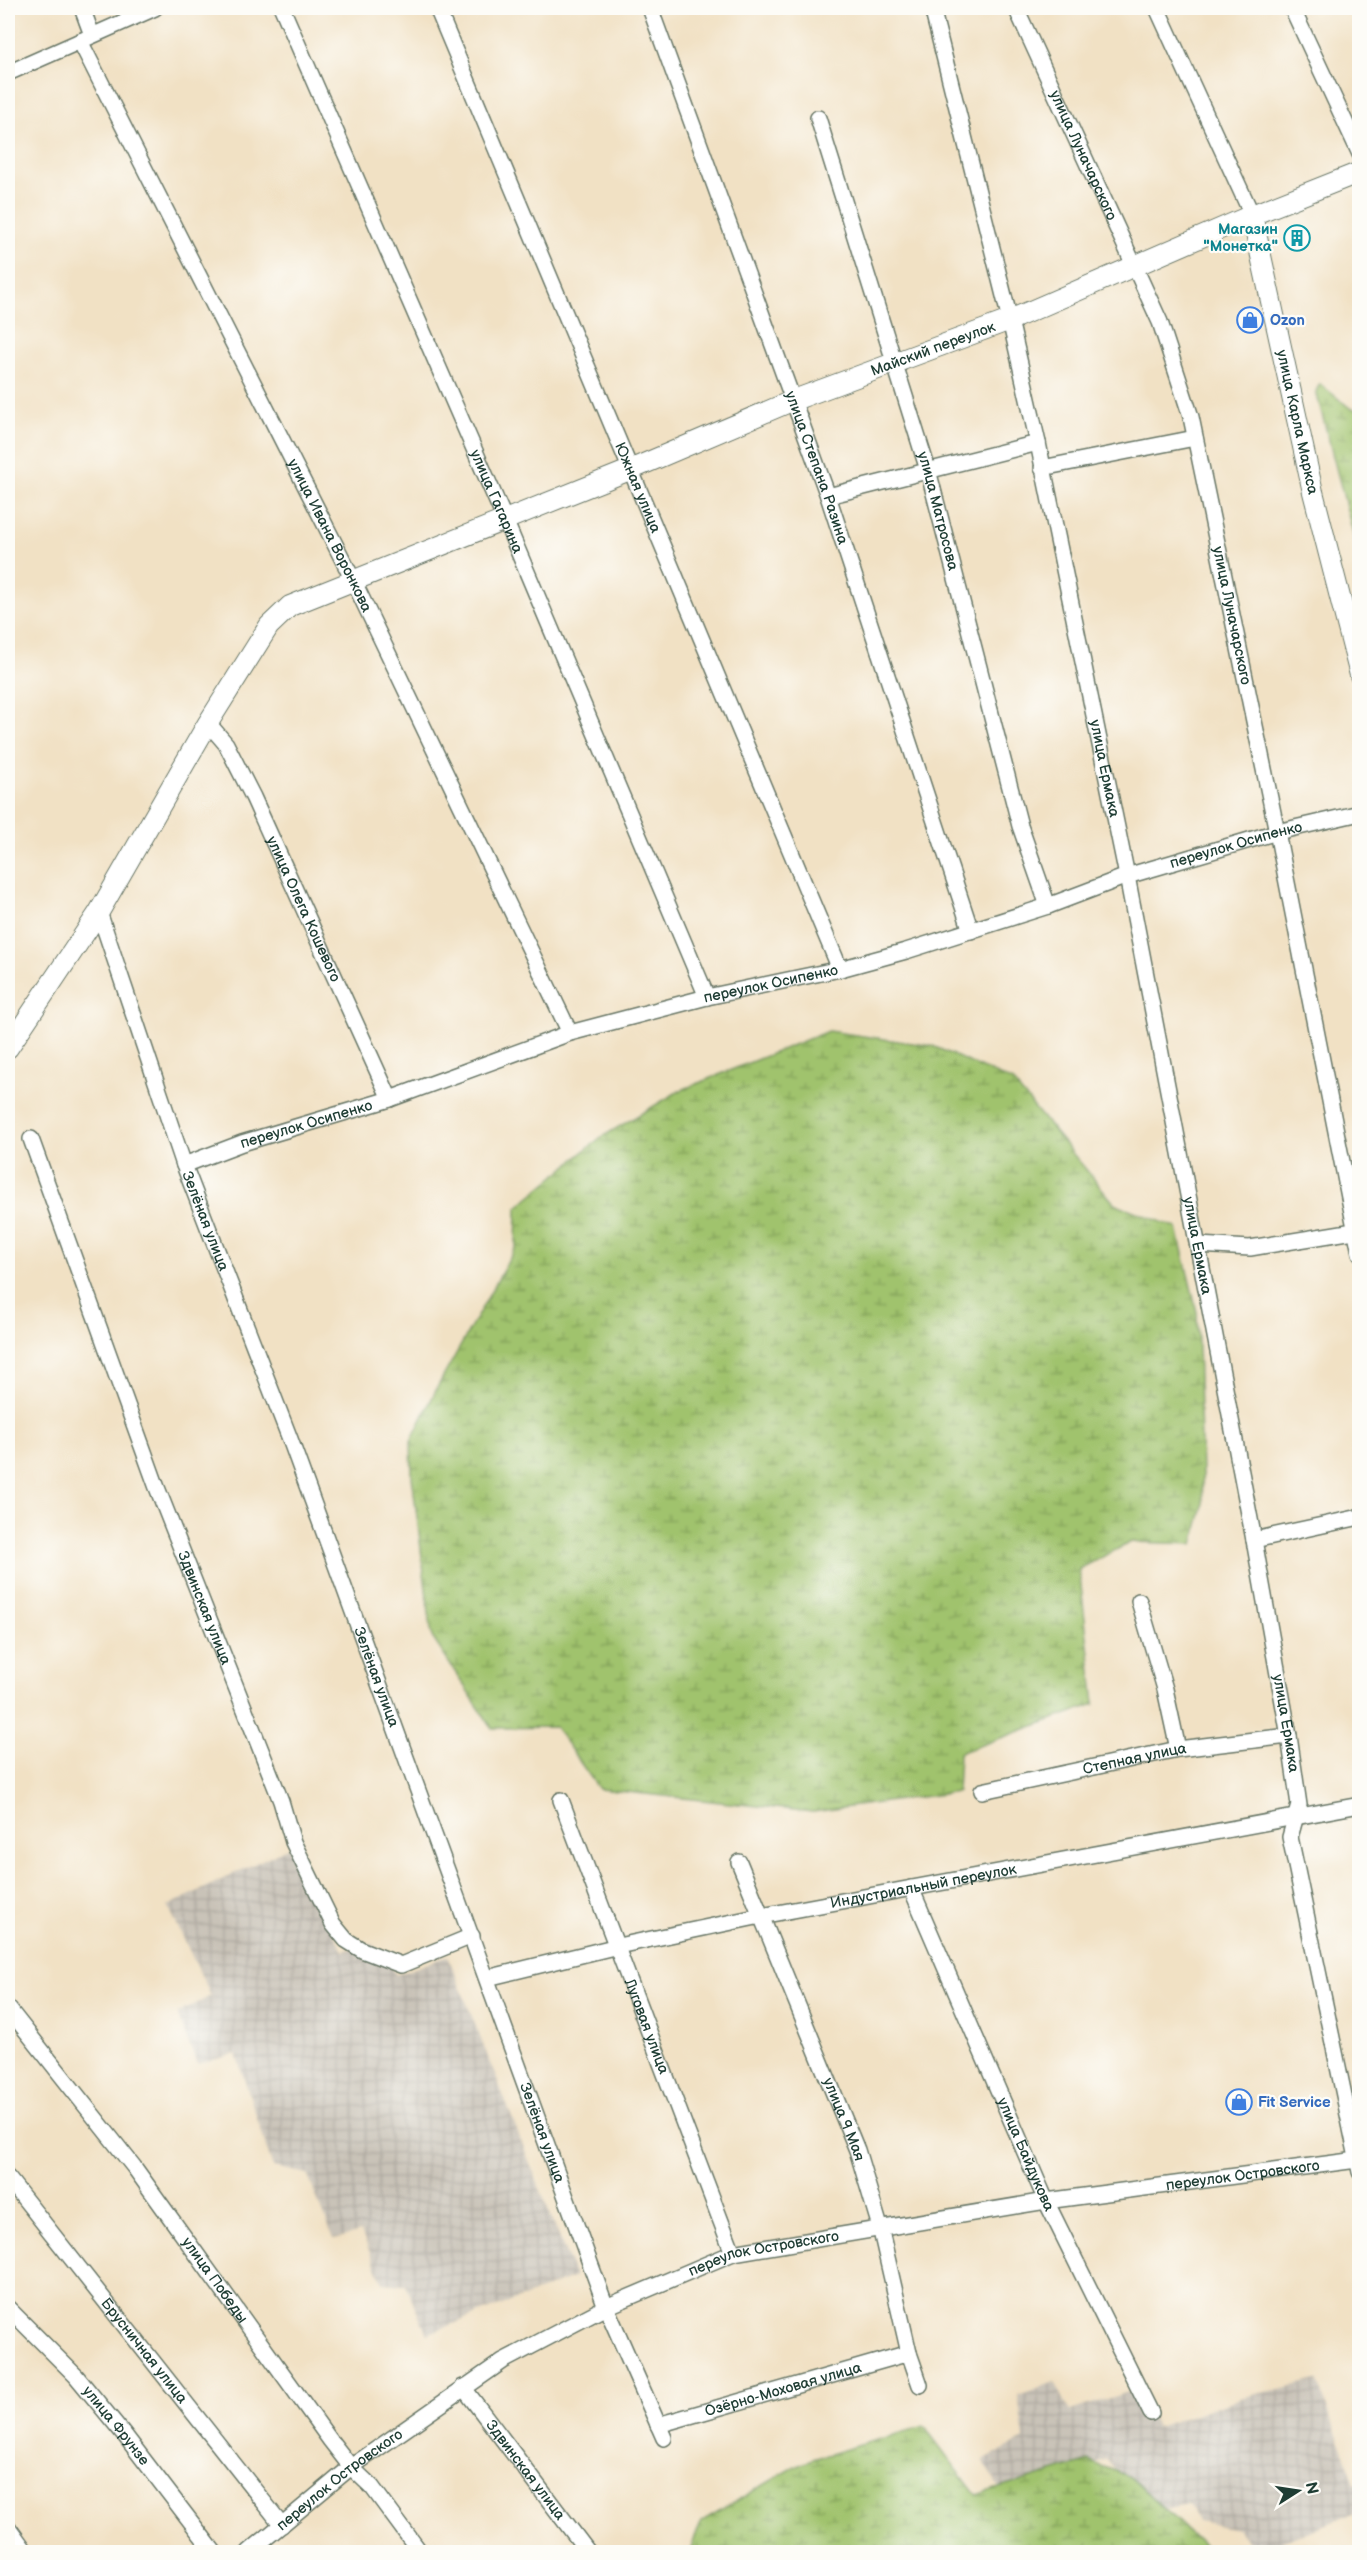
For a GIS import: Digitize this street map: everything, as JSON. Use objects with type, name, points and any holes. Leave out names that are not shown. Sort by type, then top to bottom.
[{"type":"main road","name":"Майский переулок","points":[[8,1048],[99,912],[208,723],[269,626],[282,612],[299,601],[632,469],[794,400],[1010,320],[1252,215],[1359,172]]},
{"type":"main road","name":"улица Карла Маркса","points":[[1252,215],[1313,492],[1359,675]]},
{"type":"street","name":"улица Ивана Воронкова","points":[[82,8],[86,38],[353,580],[570,1034]]},
{"type":"street","points":[[8,74],[155,8]]},
{"type":"street","name":"улица Гагарина","points":[[282,8],[505,520],[707,997]]},
{"type":"street","name":"Южная улица","points":[[437,8],[840,969]]},
{"type":"street","name":"улица Степана Разина","points":[[650,8],[828,495],[971,931]]},
{"type":"street","name":"улица Ермака","points":[[932,8],[1010,320],[1038,443],[1127,876],[1254,1540],[1288,1736],[1299,1805],[1293,1819],[1290,1837],[1358,2166]]},
{"type":"street","name":"улица Луначарского","points":[[1016,8],[1160,322],[1191,417],[1278,832],[1357,1230],[1359,1253]]},
{"type":"street","name":"улица Карла Маркса","points":[[1157,8],[1252,215]]},
{"type":"street","points":[[1292,8],[1359,154]]},
{"type":"street","name":"улица Матросова","points":[[818,118],[928,470],[1020,826],[1048,906]]},
{"type":"street","points":[[1042,468],[1195,438]]},
{"type":"street","points":[[828,495],[1038,443]]},
{"type":"street","name":"улица Олега Кошевого","points":[[208,723],[226,744],[253,797],[390,1099]]},
{"type":"street","name":"переулок Осипенко","points":[[184,1165],[242,1143],[390,1099],[570,1034],[707,997],[840,969],[971,931],[1048,906],[1127,876],[1278,832],[1359,813]]},
{"type":"street","name":"Зелёная улица","points":[[99,912],[184,1165],[294,1450],[606,2307],[661,2432]]},
{"type":"street","name":"Здвинская улица","points":[[31,1139],[156,1485],[269,1771],[293,1842],[333,1924],[346,1940],[362,1950],[401,1965],[472,1936]]},
{"type":"street","points":[[1198,1245],[1250,1248],[1357,1230]]},
{"type":"street","points":[[1254,1540],[1359,1517]]},
{"type":"street","points":[[1139,1601],[1165,1689],[1178,1749]]},
{"type":"street","name":"Степная улица","points":[[982,1791],[1178,1749],[1288,1736]]},
{"type":"street","name":"Луговая улица","points":[[561,1800],[733,2253]]},
{"type":"street","name":"Индустриальный переулок","points":[[488,1978],[618,1946],[761,1916],[1359,1805]]},
{"type":"street","name":"улица 9 Мая","points":[[739,1862],[857,2150],[880,2227],[909,2353],[920,2385]]},
{"type":"street","name":"улица Байдукова","points":[[911,1888],[1046,2201],[1151,2413]]},
{"type":"street","name":"улица Победы","points":[[8,2008],[134,2167],[351,2467],[372,2487],[420,2553]]},
{"type":"street","name":"переулок Островского","points":[[249,2553],[351,2467],[503,2361],[606,2307],[733,2253],[1046,2201],[1358,2166]]},
{"type":"street","name":"Брусничная улица","points":[[8,2178],[282,2525]]},
{"type":"street","name":"улица Фрунзе","points":[[8,2308],[76,2376],[123,2433],[214,2553]]},
{"type":"street","name":"Озёрно-Моховая улица","points":[[661,2432],[909,2353]]},
{"type":"street","name":"Здвинская улица","points":[[463,2387],[588,2553]]},
{"type":"street","points":[[8,2527],[26,2553]]},
{"type":"shaded area","points":[[289,1847],[343,1951],[373,1943],[396,1975],[448,1956],[575,2277],[427,2334],[406,2285],[383,2283],[361,2232],[334,2239],[307,2174],[273,2167],[236,2054],[197,2064],[177,2014],[211,1996],[168,1906]]},
{"type":"shaded area","points":[[1317,2380],[1355,2484],[1359,2483],[1359,2523],[1355,2513],[1284,2541],[1264,2552],[1255,2552],[1237,2529],[1198,2521],[1187,2504],[1152,2512],[1124,2486],[1107,2459],[1003,2495],[983,2461],[1024,2439],[1018,2395],[1055,2382],[1070,2411],[1135,2390],[1157,2427],[1244,2397]]},
{"type":"green space","points":[[1320,384],[1350,408],[1359,410],[1359,556],[1316,391]]},
{"type":"green space","points":[[828,1031],[933,1046],[1013,1082],[1114,1203],[1177,1228],[1197,1312],[1203,1506],[1193,1544],[1131,1542],[1079,1569],[1095,1704],[959,1753],[957,1792],[813,1812],[599,1789],[555,1727],[492,1728],[432,1637],[412,1477],[411,1441],[438,1386],[516,1247],[517,1207],[600,1138],[679,1091]]},
{"type":"green space","points":[[924,2426],[976,2495],[1089,2461],[1130,2477],[1207,2549],[1218,2552],[689,2552],[702,2521],[803,2462]]},
{"type":"place","name":"Магазин \"Монетка\"","points":[[1297,238]]},
{"type":"place","name":"Ozon","points":[[1250,320]]},
{"type":"place","name":"Fit Service","points":[[1239,2102]]}]
